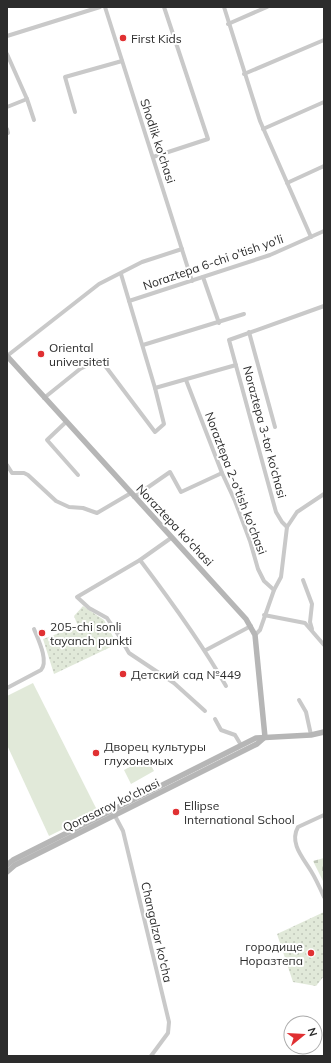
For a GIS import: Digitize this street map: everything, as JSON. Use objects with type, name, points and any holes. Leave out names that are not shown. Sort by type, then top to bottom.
[{"type":"main road","name":"Noraztepa ko'chasi","points":[[7,356],[132,496],[240,611],[251,626],[255,635],[265,736]]},
{"type":"main road","points":[[265,736],[270,738],[311,735],[324,732]]},
{"type":"main road","name":"Qorasaroy ko'chasi","points":[[7,872],[16,864],[241,745],[256,738],[265,736]]},
{"type":"main road","name":"Qorasaroy ko'chasi","points":[[7,866],[13,860],[257,744],[265,736]]},
{"type":"street","points":[[7,36],[100,7]]},
{"type":"street","name":"Shodlik ko'chasi","points":[[105,7],[192,281]]},
{"type":"street","points":[[153,157],[208,139],[164,7]]},
{"type":"street","points":[[224,7],[228,24],[263,129],[311,237]]},
{"type":"street","points":[[228,24],[267,7]]},
{"type":"street","points":[[244,74],[324,40]]},
{"type":"street","points":[[7,54],[27,99],[34,120]]},
{"type":"street","points":[[75,112],[65,77],[122,61]]},
{"type":"street","points":[[7,107],[27,99]]},
{"type":"street","points":[[263,129],[324,102]]},
{"type":"street","points":[[287,183],[324,166]]},
{"type":"street","name":"Noraztepa 6-chi o'tish yo'li","points":[[129,301],[270,255],[324,231]]},
{"type":"street","points":[[7,356],[98,284],[122,274],[142,262],[182,249]]},
{"type":"street","points":[[44,398],[80,369],[97,360],[103,363],[156,432],[164,423],[122,274]]},
{"type":"street","points":[[203,277],[219,323]]},
{"type":"street","points":[[275,427],[249,332],[324,306]]},
{"type":"street","points":[[143,345],[219,323],[244,314]]},
{"type":"street","name":"Noraztepa 3-tor ko‘chasi","points":[[249,332],[229,340],[276,512],[287,527]]},
{"type":"street","points":[[155,388],[236,365]]},
{"type":"street","name":"Noraztepa 2-o'tish ko'chasi","points":[[186,380],[222,473],[235,501],[250,541],[258,569],[264,581],[274,590]]},
{"type":"street","points":[[66,422],[47,440],[78,475]]},
{"type":"street","points":[[7,465],[12,473],[24,473],[28,475],[45,492],[64,505],[83,508],[96,513],[132,496],[170,472],[181,492],[222,473]]},
{"type":"street","points":[[255,635],[260,630],[264,615],[281,577],[287,527],[297,512],[324,494]]},
{"type":"street","points":[[171,538],[140,560],[77,597],[89,608],[107,618],[122,639],[129,654],[174,683],[205,711]]},
{"type":"street","points":[[140,560],[173,602],[206,650],[226,686]]},
{"type":"street","points":[[303,580],[312,604],[310,622],[312,629]]},
{"type":"street","points":[[264,615],[292,619],[305,623],[312,629],[324,645]]},
{"type":"street","points":[[206,650],[251,626]]},
{"type":"street","points":[[7,688],[44,667],[44,660],[34,628]]},
{"type":"street","points":[[299,700],[306,712],[311,735]]},
{"type":"street","points":[[215,719],[221,730],[236,735],[241,745]]},
{"type":"street","name":"Changalzor ko'cha","points":[[113,813],[123,831],[169,1022],[168,1033],[151,1056]]},
{"type":"street","points":[[324,815],[298,827],[296,843],[300,855],[312,871],[324,897]]},
{"type":"green space","points":[[83,606],[104,620],[117,644],[54,674],[43,639],[78,626],[74,616]]},
{"type":"green space","points":[[33,683],[98,812],[49,836],[7,745],[7,696]]},
{"type":"green space","points":[[147,758],[154,771],[131,784],[124,770]]},
{"type":"green space","points":[[324,858],[324,883],[313,861]]},
{"type":"green space","points":[[324,912],[324,976],[316,986],[293,982],[277,934]]},
{"type":"place","name":"First Kids","points":[[123,38]]},
{"type":"place","name":"Oriental universiteti","points":[[41,354]]},
{"type":"place","name":"205-chi sonli tayanch punkti","points":[[42,633]]},
{"type":"place","name":"Детский сад №449","points":[[123,674]]},
{"type":"place","name":"Дворец культуры глухонемых","points":[[96,753]]},
{"type":"place","name":"Ellipse International School","points":[[176,812]]},
{"type":"place","name":"городище Норазтепа","points":[[311,953]]}]
